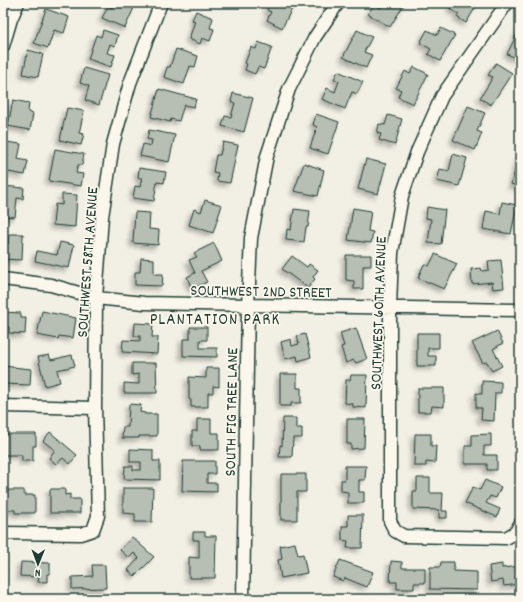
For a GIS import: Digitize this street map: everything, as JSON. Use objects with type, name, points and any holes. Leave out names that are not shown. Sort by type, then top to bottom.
[{"type":"street","points":[[3,46],[7,19],[18,3]]},
{"type":"street","name":"SOUTHWEST 58TH AVENUE","points":[[3,533],[81,534],[93,530],[98,516],[96,298],[102,217],[113,144],[130,83],[161,3]]},
{"type":"street","name":"SOUTH FIG TREE LANE","points":[[243,599],[248,306],[251,238],[267,156],[289,89],[315,37],[338,3]]},
{"type":"street","name":"SOUTHWEST 60TH AVENUE","points":[[507,3],[442,96],[417,152],[402,196],[392,253],[390,308],[390,521],[395,531],[404,536],[506,538],[518,528]]},
{"type":"street","name":"SOUTHWEST 2ND STREET","points":[[3,278],[51,285],[96,298],[144,304],[520,310]]},
{"type":"street","points":[[3,406],[96,408]]},
{"type":"building","points":[[114,3],[136,3],[125,28],[102,18],[108,6],[112,8]]},
{"type":"building","points":[[270,3],[295,3],[282,28],[267,20],[271,12],[267,10]]},
{"type":"building","points":[[384,3],[405,3],[390,27],[368,14],[374,4],[381,8]]},
{"type":"building","points":[[453,3],[478,3],[466,23],[457,17],[459,14],[450,9]]},
{"type":"building","points":[[46,9],[69,17],[64,33],[54,30],[48,48],[34,43]]},
{"type":"building","points":[[196,11],[213,18],[210,28],[214,29],[210,41],[202,38],[200,44],[189,39],[195,21],[192,20]]},
{"type":"building","points":[[441,28],[455,35],[440,61],[428,54],[431,49],[420,43],[427,30],[437,35]]},
{"type":"building","points":[[520,28],[520,60],[507,54]]},
{"type":"building","points":[[103,30],[118,35],[115,46],[110,44],[107,53],[115,55],[111,67],[88,59],[96,35],[101,37]]},
{"type":"building","points":[[357,30],[372,37],[364,52],[372,55],[366,68],[343,57]]},
{"type":"building","points":[[258,42],[272,47],[264,69],[258,67],[255,74],[245,70],[247,64],[245,63],[251,47],[256,49]]},
{"type":"building","points":[[176,49],[198,56],[195,67],[190,66],[184,84],[164,77],[167,67],[170,67]]},
{"type":"building","points":[[28,50],[43,54],[38,77],[23,74]]},
{"type":"building","points":[[496,63],[512,73],[491,105],[480,98],[493,77],[488,75]]},
{"type":"building","points":[[414,67],[428,74],[413,104],[398,97],[401,90],[396,88],[405,71],[410,74]]},
{"type":"building","points":[[84,68],[108,75],[99,105],[85,100],[89,86],[80,83]]},
{"type":"building","points":[[338,71],[363,82],[357,94],[352,92],[345,109],[322,99],[327,88],[335,92],[339,81],[334,79]]},
{"type":"building","points":[[159,89],[196,99],[194,107],[184,105],[179,121],[171,119],[170,122],[151,117]]},
{"type":"building","points":[[233,93],[253,98],[244,132],[222,126],[225,116],[231,117],[235,103],[231,102]]},
{"type":"building","points":[[13,100],[29,103],[28,112],[33,114],[30,130],[8,126]]},
{"type":"building","points":[[468,106],[485,113],[477,131],[482,133],[475,150],[453,140]]},
{"type":"building","points":[[67,108],[84,111],[79,133],[84,134],[81,145],[60,140]]},
{"type":"building","points":[[316,114],[339,122],[328,154],[310,148],[317,127],[313,125]]},
{"type":"building","points":[[388,115],[402,119],[395,145],[379,140],[381,134],[377,133],[379,124],[385,125]]},
{"type":"building","points":[[149,130],[175,135],[169,162],[140,156],[143,144],[151,146],[152,140],[147,139]]},
{"type":"building","points":[[6,142],[21,144],[18,159],[28,161],[25,175],[3,171],[3,157]]},
{"type":"building","points":[[223,142],[238,145],[230,183],[217,181],[218,173],[213,172],[216,155],[220,155]]},
{"type":"building","points":[[55,149],[84,154],[82,165],[78,165],[76,173],[83,174],[81,186],[49,181]]},
{"type":"building","points":[[453,154],[467,158],[459,186],[437,181],[440,169],[449,171]]},
{"type":"building","points":[[520,154],[520,187],[511,184]]},
{"type":"building","points":[[366,159],[386,164],[378,194],[358,189]]},
{"type":"building","points":[[304,163],[324,170],[318,196],[294,191]]},
{"type":"building","points":[[139,168],[166,172],[164,183],[157,182],[154,201],[133,198],[135,186],[140,187],[142,178],[138,178]]},
{"type":"building","points":[[3,186],[24,188],[23,199],[17,198],[15,217],[3,216]]},
{"type":"building","points":[[62,194],[77,195],[75,227],[53,225],[55,204],[62,205]]},
{"type":"building","points":[[205,200],[222,205],[213,233],[189,225],[194,209],[201,212]]},
{"type":"building","points":[[502,202],[517,205],[511,234],[483,229],[486,211],[500,214]]},
{"type":"building","points":[[427,207],[445,210],[441,244],[428,243],[431,219],[426,218]]},
{"type":"building","points":[[353,208],[371,211],[368,231],[373,232],[371,243],[348,240]]},
{"type":"building","points":[[294,209],[310,211],[304,242],[286,240],[287,229],[291,230]]},
{"type":"building","points":[[135,212],[150,213],[149,229],[159,230],[158,245],[133,243]]},
{"type":"building","points":[[9,234],[23,234],[22,260],[3,259],[3,244],[8,244]]},
{"type":"building","points":[[60,242],[74,245],[69,268],[35,261],[37,251],[57,255]]},
{"type":"building","points":[[214,243],[222,261],[201,271],[207,282],[192,289],[187,277],[195,273],[189,260],[197,257],[194,253]]},
{"type":"building","points":[[435,254],[457,264],[444,289],[418,278],[424,264],[429,266]]},
{"type":"building","points":[[346,255],[371,255],[371,266],[363,266],[363,289],[354,289],[354,281],[346,280]]},
{"type":"building","points":[[292,256],[307,267],[309,264],[318,270],[313,277],[315,279],[308,288],[282,269]]},
{"type":"building","points":[[141,258],[154,259],[154,274],[163,274],[162,286],[135,285],[135,272],[140,272]]},
{"type":"building","points":[[501,260],[504,288],[493,289],[492,282],[472,284],[471,269],[481,268],[482,271],[489,270],[488,261]]},
{"type":"building","points":[[42,311],[76,318],[73,338],[59,336],[58,339],[37,335]]},
{"type":"building","points":[[3,312],[21,313],[21,318],[26,318],[25,334],[9,333],[9,327],[3,327]]},
{"type":"building","points":[[135,323],[153,324],[152,337],[158,337],[157,354],[122,352],[123,340],[140,341],[140,336],[134,336]]},
{"type":"building","points":[[190,327],[207,327],[207,340],[200,340],[200,348],[217,348],[217,357],[183,356],[183,339],[190,339]]},
{"type":"building","points":[[356,328],[367,359],[356,363],[354,360],[346,363],[341,347],[344,346],[340,333]]},
{"type":"building","points":[[497,331],[503,343],[493,349],[502,366],[492,371],[487,362],[483,363],[472,343]]},
{"type":"building","points":[[417,333],[439,333],[439,348],[428,348],[428,356],[436,356],[436,366],[417,366]]},
{"type":"building","points":[[305,334],[311,357],[298,361],[297,356],[285,359],[281,342],[291,339],[292,346],[299,344],[297,336]]},
{"type":"building","points":[[49,355],[51,360],[72,355],[75,366],[57,370],[60,382],[45,386],[38,357]]},
{"type":"building","points":[[132,363],[156,363],[157,393],[124,393],[124,383],[139,384],[139,374],[132,375]]},
{"type":"building","points":[[3,366],[31,369],[30,385],[3,384]]},
{"type":"building","points":[[206,368],[219,368],[219,387],[213,386],[213,393],[208,393],[208,407],[191,407],[191,400],[189,399],[189,377],[206,378]]},
{"type":"building","points":[[280,374],[297,374],[297,388],[301,388],[301,403],[291,403],[291,406],[280,406]]},
{"type":"building","points":[[351,375],[367,375],[366,408],[353,407],[353,404],[345,403],[346,380],[350,380]]},
{"type":"building","points":[[482,381],[501,382],[501,393],[495,393],[494,421],[481,420],[482,408],[476,408],[476,393],[482,394]]},
{"type":"building","points":[[418,388],[444,388],[444,407],[432,406],[431,412],[418,412]]},
{"type":"building","points":[[129,404],[141,405],[140,412],[145,414],[157,414],[157,436],[122,438],[123,427],[128,427]]},
{"type":"building","points":[[283,418],[296,418],[296,428],[302,428],[302,438],[293,438],[292,457],[279,457],[280,445],[282,446]]},
{"type":"building","points":[[197,419],[211,419],[211,433],[219,433],[219,450],[200,450],[200,446],[192,446],[192,431],[197,431]]},
{"type":"building","points":[[347,419],[365,419],[364,448],[351,449],[351,444],[347,444]]},
{"type":"building","points":[[50,432],[77,455],[70,464],[63,458],[56,464],[49,458],[55,450],[43,441]]},
{"type":"building","points":[[4,434],[36,434],[36,446],[33,446],[33,461],[22,461],[22,455],[4,455]]},
{"type":"building","points":[[415,434],[431,434],[431,446],[436,446],[435,463],[426,462],[426,466],[414,466]]},
{"type":"building","points":[[491,434],[491,446],[484,446],[484,455],[497,455],[497,470],[487,470],[487,464],[465,464],[465,446],[472,446],[472,435]]},
{"type":"building","points":[[130,449],[153,450],[153,461],[160,461],[160,480],[124,479],[125,466],[133,466],[133,470],[141,470],[141,462],[130,462]]},
{"type":"building","points":[[183,461],[215,461],[215,474],[207,474],[207,483],[217,483],[217,492],[182,491]]},
{"type":"building","points":[[345,466],[366,466],[365,480],[359,480],[359,492],[364,492],[364,503],[348,503],[348,492],[341,491],[341,480],[345,480]]},
{"type":"building","points":[[281,474],[306,474],[306,492],[297,492],[297,520],[281,520]]},
{"type":"building","points":[[417,478],[430,478],[430,493],[443,493],[442,511],[447,511],[447,518],[439,518],[439,510],[413,509],[413,491],[417,491]]},
{"type":"building","points":[[485,480],[501,487],[496,498],[490,496],[486,503],[500,509],[497,517],[465,503],[473,487],[480,490]]},
{"type":"building","points":[[123,488],[153,488],[152,522],[135,522],[135,514],[123,513]]},
{"type":"building","points":[[50,489],[65,489],[65,495],[70,494],[70,499],[80,499],[80,513],[50,513]]},
{"type":"building","points":[[5,490],[24,490],[24,495],[35,495],[35,513],[15,513],[15,510],[4,510]]},
{"type":"building","points":[[348,515],[363,515],[362,548],[347,548],[348,541],[342,540],[342,526],[348,526]]},
{"type":"building","points":[[193,532],[205,532],[205,536],[216,536],[215,578],[189,578],[189,557],[199,558],[199,540],[193,540]]},
{"type":"building","points":[[132,537],[154,557],[135,576],[128,570],[139,558],[134,553],[129,558],[120,550]]},
{"type":"building","points":[[295,543],[298,555],[303,554],[307,573],[281,578],[278,560],[282,559],[280,546]]},
{"type":"building","points":[[340,560],[373,572],[367,587],[345,578],[343,581],[333,577]]},
{"type":"building","points":[[391,561],[402,562],[402,568],[425,568],[425,583],[414,583],[414,589],[397,589],[397,582],[390,582]]},
{"type":"building","points":[[21,562],[50,563],[50,574],[47,574],[47,582],[38,582],[39,577],[20,576]]},
{"type":"building","points":[[441,562],[454,562],[454,571],[477,572],[477,590],[430,589],[430,567],[440,567]]},
{"type":"building","points":[[502,564],[502,568],[520,566],[520,584],[504,586],[503,580],[491,582],[489,566]]},
{"type":"building","points":[[92,565],[105,565],[106,588],[72,589],[72,577],[93,576]]},
{"type":"district","name":"PLANTATION PARK","points":[[215,318]]}]
